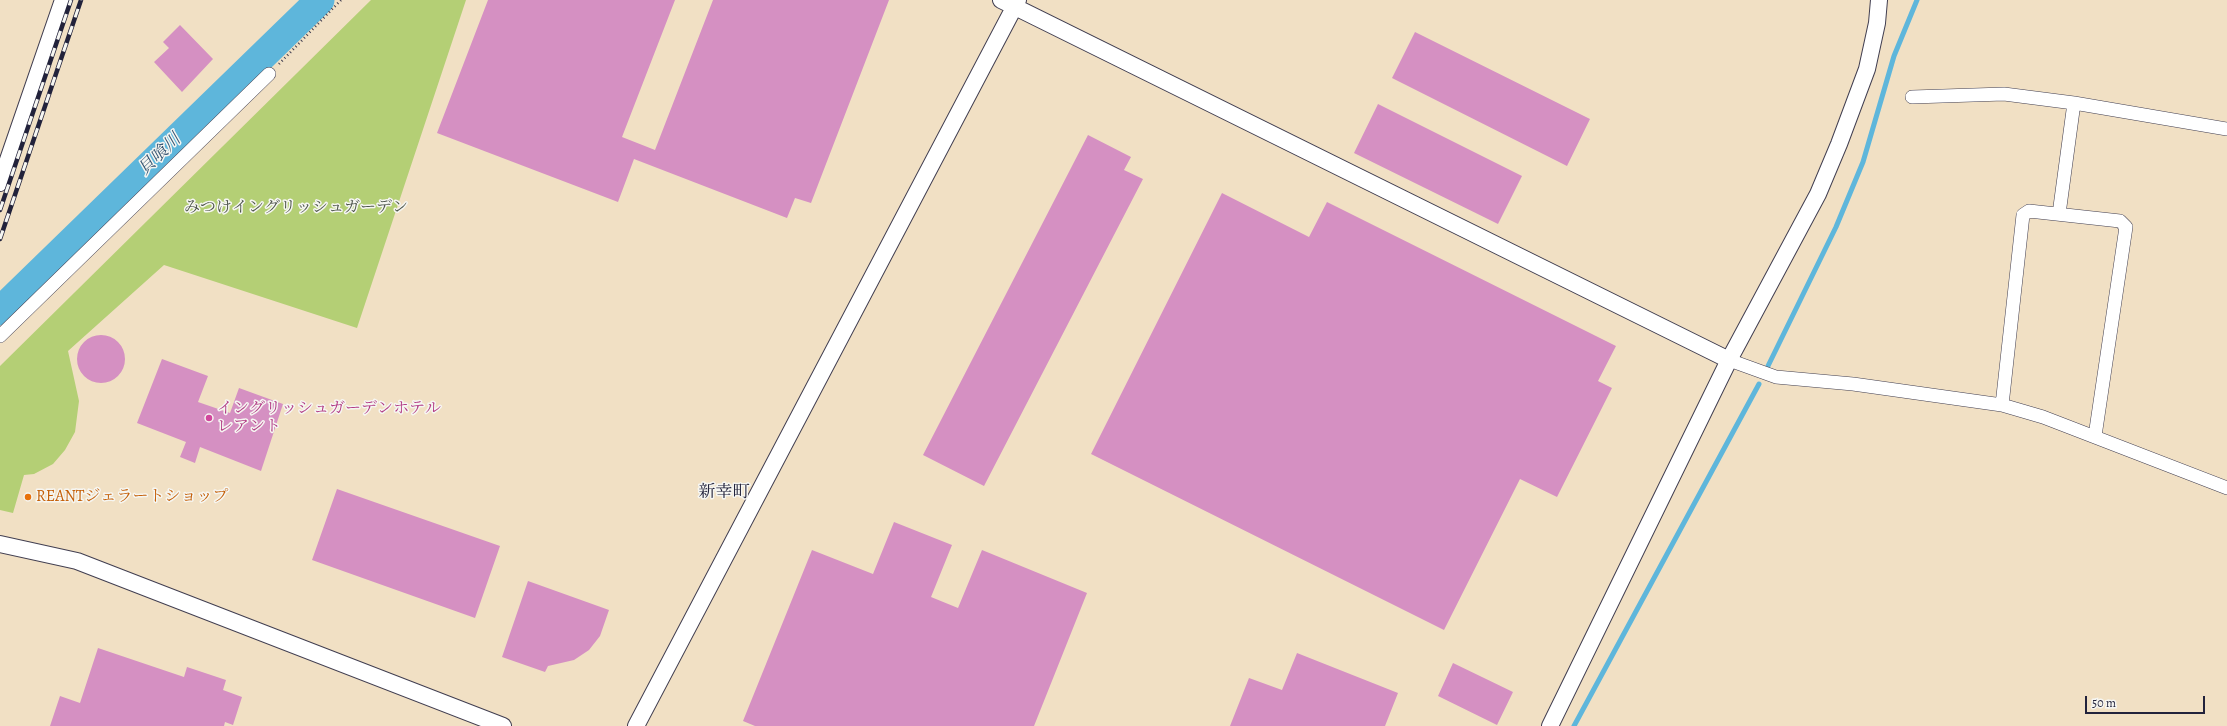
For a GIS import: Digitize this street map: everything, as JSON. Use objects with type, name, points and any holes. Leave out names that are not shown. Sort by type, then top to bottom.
[{"type":"street","points":[[0,182],[62,0]]},
{"type":"street","points":[[1550,726],[1729,360],[1818,194],[1839,144],[1867,69],[1877,22],[1879,0]]},
{"type":"street","points":[[636,726],[1011,2],[1729,360],[1776,377],[1853,384],[2002,405],[2043,417],[2095,436],[2227,488]]},
{"type":"street","points":[[0,336],[269,74]]},
{"type":"street","points":[[1912,97],[2004,94],[2074,103],[2227,129]]},
{"type":"street","points":[[2059,214],[2074,103]]},
{"type":"street","points":[[2002,405],[2023,215],[2029,211],[2120,221],[2126,226],[2095,436]]},
{"type":"street","points":[[0,544],[77,561],[503,726]]},
{"type":"path","points":[[269,74],[341,0]]},
{"type":"green space","name":"みつけイングリッシュガーデン","points":[[371,0],[466,0],[357,328],[164,265],[68,351],[79,401],[75,432],[65,450],[53,464],[34,474],[24,475],[13,513],[0,510],[0,366]]},
{"type":"building","points":[[488,0],[675,0],[622,137],[655,150],[713,0],[889,0],[811,203],[795,198],[787,218],[634,159],[618,202],[437,133]]},
{"type":"building","points":[[180,25],[213,59],[182,92],[154,62],[169,48],[163,42]]},
{"type":"building","points":[[1415,32],[1590,119],[1567,166],[1392,78]]},
{"type":"building","points":[[1378,104],[1522,176],[1498,224],[1354,153]]},
{"type":"building","points":[[1088,135],[1131,157],[1124,170],[1143,179],[984,486],[923,455]]},
{"type":"building","points":[[1222,193],[1309,237],[1327,202],[1616,346],[1598,381],[1612,388],[1557,497],[1520,479],[1444,630],[1091,454]]},
{"type":"building","points":[[96,335],[106,335],[118,342],[125,354],[125,364],[118,376],[106,383],[96,383],[88,379],[81,372],[77,364],[77,354],[81,346],[88,339]]},
{"type":"building","name":"イングリッシュガーデンホテル レアント","points":[[162,359],[208,376],[198,402],[230,413],[239,388],[283,404],[261,471],[200,447],[195,463],[180,457],[186,442],[137,423]]},
{"type":"building","points":[[337,489],[500,546],[475,618],[312,560]]},
{"type":"building","points":[[894,522],[952,545],[931,597],[958,608],[982,550],[1087,593],[1034,726],[755,726],[743,721],[812,550],[873,574]]},
{"type":"building","points":[[528,581],[609,610],[600,636],[589,650],[574,660],[548,666],[545,672],[502,657]]},
{"type":"building","points":[[98,648],[184,677],[187,667],[226,680],[223,690],[242,697],[233,725],[225,722],[224,726],[50,726],[60,696],[80,703]]},
{"type":"building","points":[[1297,653],[1398,693],[1385,726],[1230,726],[1249,678],[1282,690]]},
{"type":"building","points":[[1453,663],[1513,692],[1497,725],[1438,696]]},
{"type":"waterway","name":"貝喰川","points":[[0,311],[320,0]]},
{"type":"waterway","points":[[1767,368],[1836,227],[1863,162],[1894,56],[1917,0]]},
{"type":"waterway","points":[[1574,726],[1759,384]]},
{"type":"railway","points":[[0,210],[71,0]]},
{"type":"railway","points":[[0,239],[81,0]]},
{"type":"place","name":"イングリッシュガーデンホテル レアント","points":[[209,418]]},
{"type":"place","name":"REANTジェラートショップ","points":[[28,497]]},
{"type":"district","name":"新幸町","points":[[724,493]]}]
